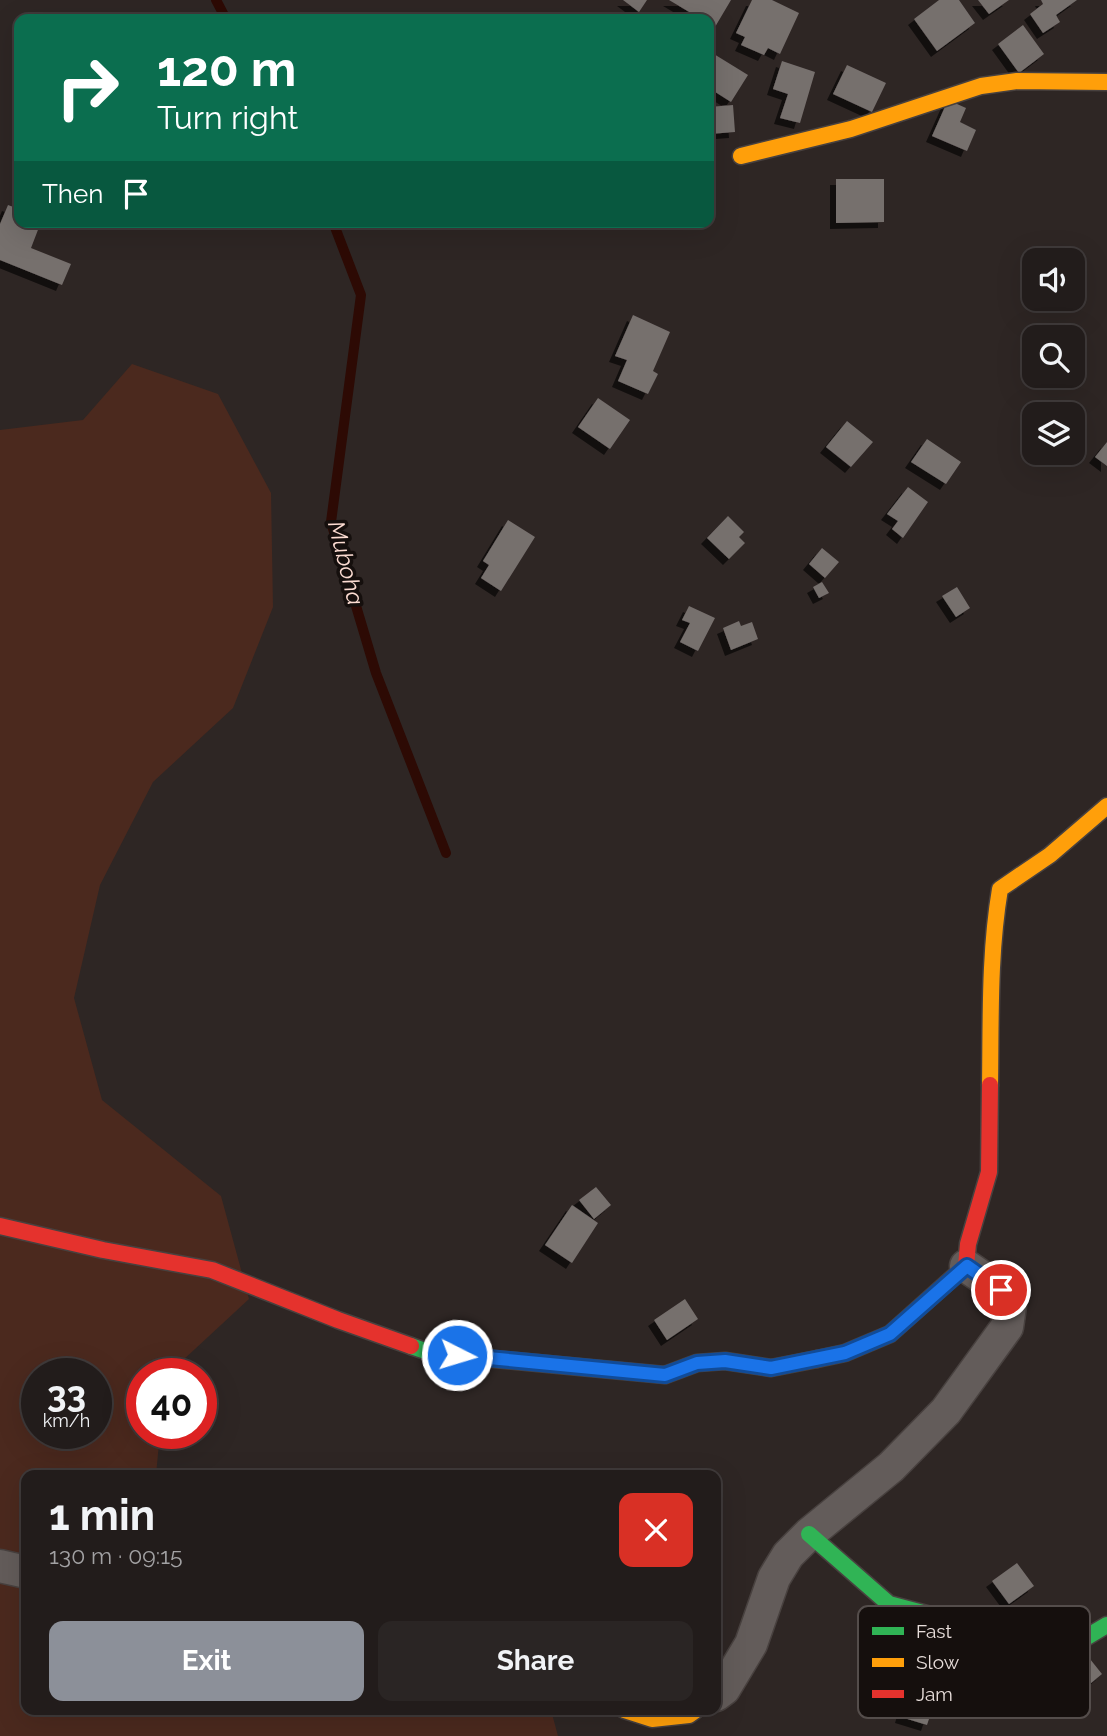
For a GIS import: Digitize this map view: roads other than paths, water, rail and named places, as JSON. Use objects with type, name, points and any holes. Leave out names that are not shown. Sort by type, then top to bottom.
[{"type":"street","points":[[741,156],[851,129],[981,86],[1017,81],[1107,82]]},
{"type":"street","points":[[0,1226],[103,1250],[212,1270],[338,1320],[431,1353],[665,1375],[697,1363],[725,1361],[771,1368],[845,1353],[890,1334],[967,1266],[968,1244],[989,1172],[991,993],[994,926],[1000,889],[1049,855],[1107,806]]},
{"type":"street","points":[[721,1691],[751,1644],[774,1578],[788,1555],[809,1534],[891,1466],[946,1411],[1007,1327],[1010,1306],[1001,1290],[967,1266]]},
{"type":"street","points":[[809,1534],[889,1604],[897,1606]]},
{"type":"street","points":[[0,1566],[21,1571]]},
{"type":"street","points":[[1090,1635],[1107,1625]]},
{"type":"street","points":[[640,1715],[652,1719],[690,1715]]},
{"type":"waterway","name":"Muboha","points":[[216,0],[223,14]]},
{"type":"waterway","name":"Muboha","points":[[335,228],[361,295],[331,522],[376,673],[446,853]]}]
